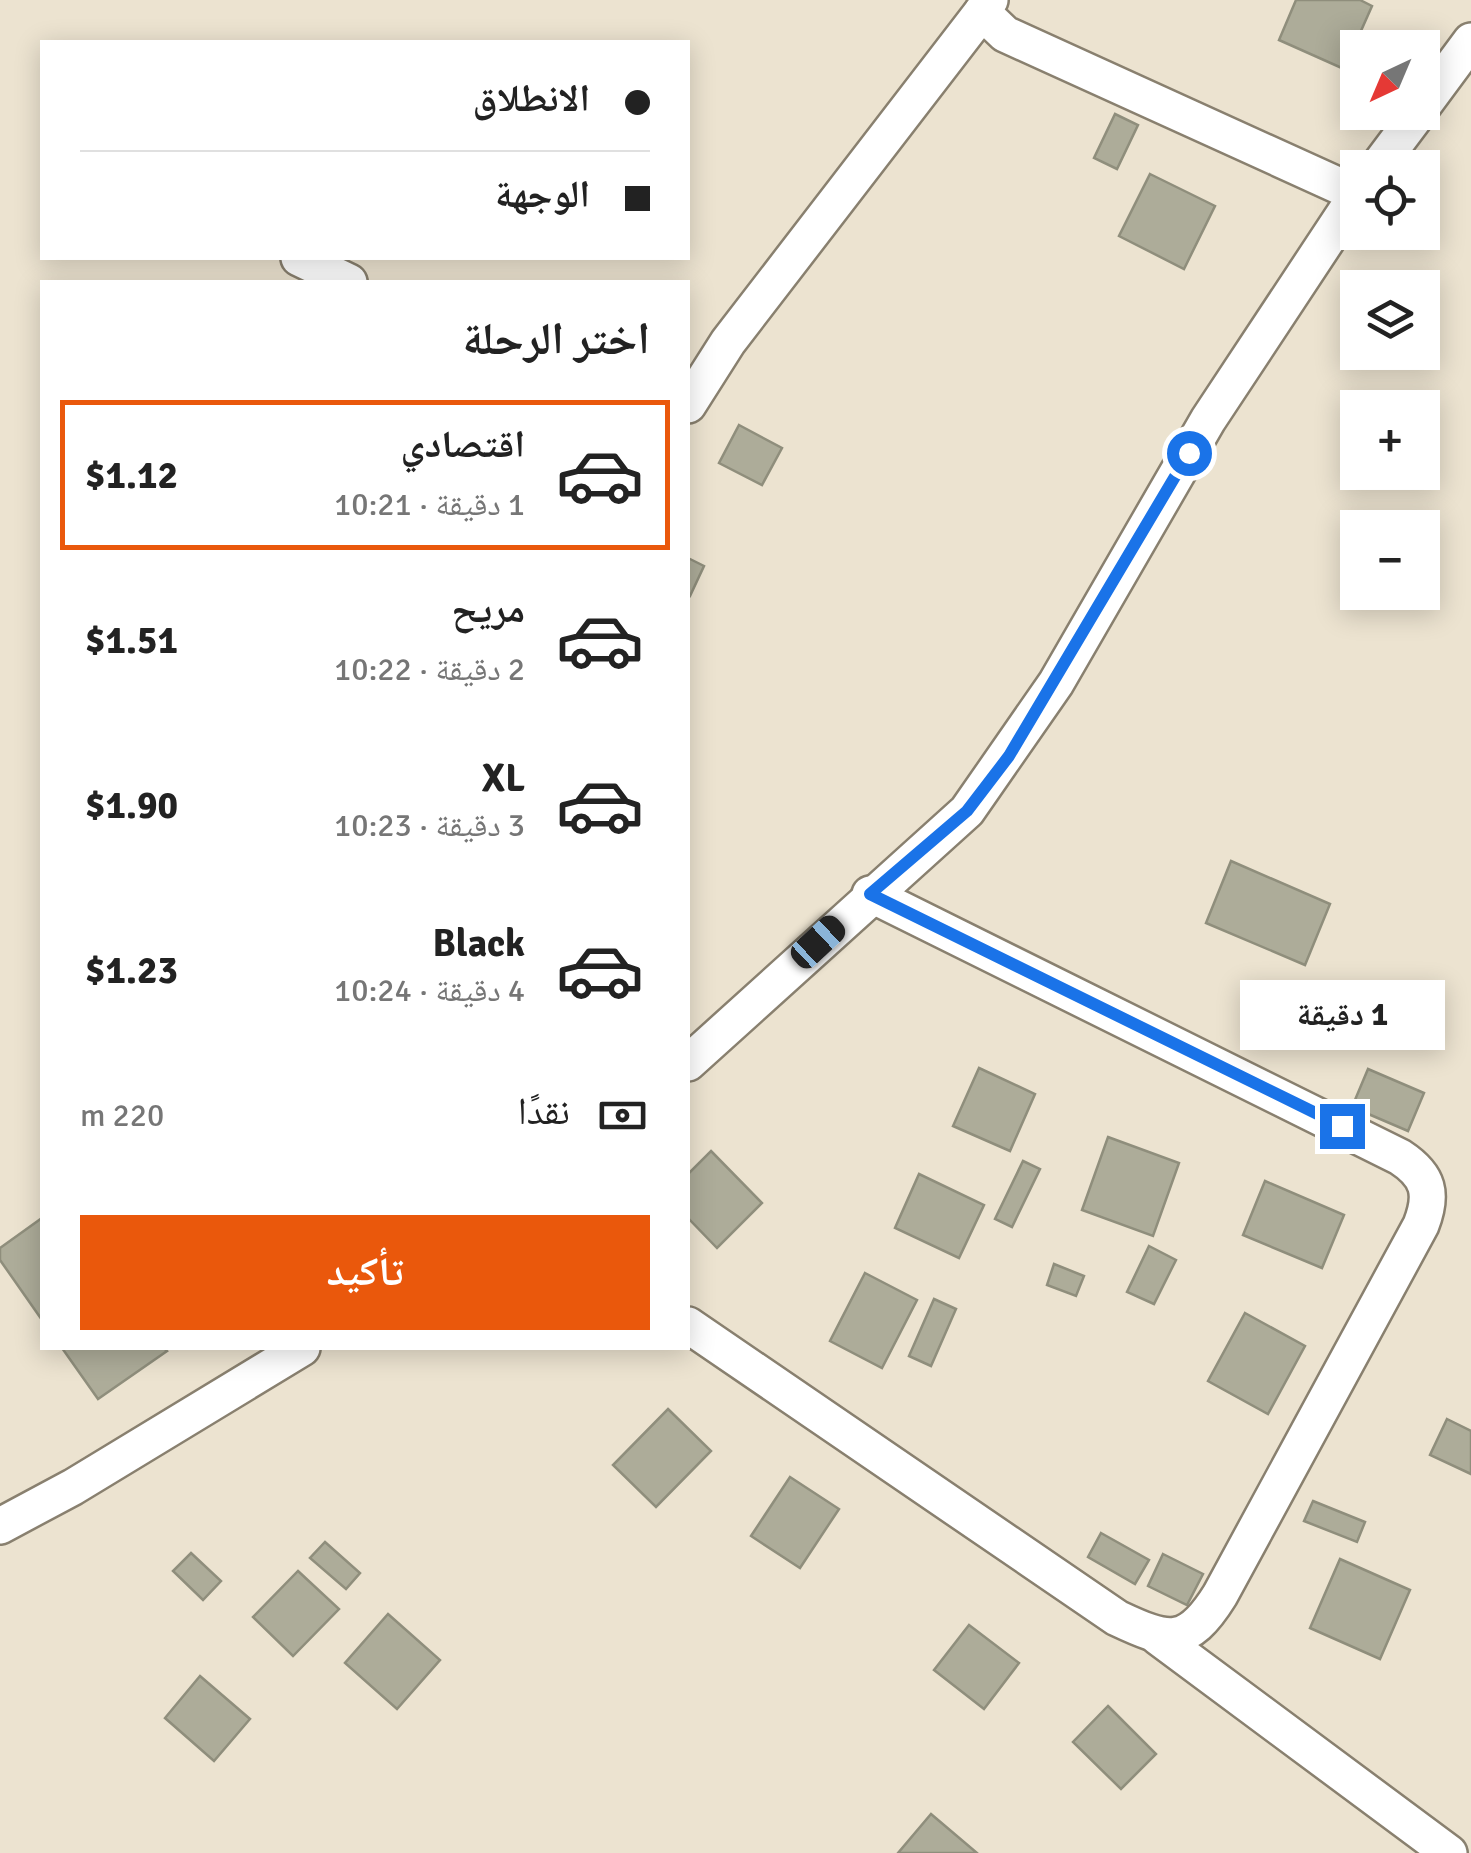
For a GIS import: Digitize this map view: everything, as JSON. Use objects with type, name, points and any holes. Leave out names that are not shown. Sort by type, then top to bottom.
[{"type":"street","points":[[690,402],[728,342],[986,6],[1005,34],[1340,185]]},
{"type":"street","points":[[1440,84],[1471,41]]},
{"type":"street","points":[[1391,150],[1406,130]]},
{"type":"street","points":[[690,1061],[870,894],[967,811],[1009,756],[1208,420],[1340,219]]},
{"type":"street","points":[[304,260],[345,280]]},
{"type":"street","points":[[870,894],[1342,1126],[1418,1169],[1428,1186],[1430,1200],[1422,1225],[1220,1595],[1192,1629],[1178,1637],[1158,1637]]},
{"type":"street","points":[[690,1326],[1117,1618],[1158,1637],[1449,1853]]},
{"type":"street","points":[[0,1526],[73,1488],[299,1350]]},
{"type":"building","points":[[1296,0],[1360,0],[1372,6],[1361,30],[1340,30],[1340,67],[1279,40]]},
{"type":"building","points":[[1115,114],[1138,125],[1117,169],[1094,158]]},
{"type":"building","points":[[1150,174],[1215,206],[1184,269],[1119,236]]},
{"type":"building","points":[[739,425],[782,448],[762,485],[719,463]]},
{"type":"building","points":[[690,559],[704,566],[690,596]]},
{"type":"building","points":[[1231,861],[1330,904],[1305,965],[1206,923]]},
{"type":"building","points":[[979,1068],[1035,1094],[1010,1151],[953,1126]]},
{"type":"building","points":[[1368,1069],[1424,1093],[1408,1131],[1352,1107]]},
{"type":"building","points":[[1108,1137],[1179,1163],[1153,1236],[1082,1210]]},
{"type":"building","points":[[711,1151],[762,1203],[717,1248],[690,1220],[690,1172]]},
{"type":"building","points":[[1023,1161],[1040,1169],[1012,1227],[995,1219]]},
{"type":"building","points":[[919,1174],[984,1205],[959,1258],[895,1228]]},
{"type":"building","points":[[1265,1181],[1344,1215],[1322,1268],[1243,1235]]},
{"type":"building","points":[[40,1219],[40,1317],[0,1260],[0,1248]]},
{"type":"building","points":[[1149,1246],[1176,1260],[1154,1304],[1127,1292]]},
{"type":"building","points":[[1054,1264],[1084,1276],[1076,1296],[1047,1285]]},
{"type":"building","points":[[865,1273],[917,1300],[882,1368],[830,1341]]},
{"type":"building","points":[[934,1299],[956,1309],[931,1366],[909,1356]]},
{"type":"building","points":[[1245,1313],[1305,1346],[1268,1414],[1208,1381]]},
{"type":"building","points":[[63,1350],[167,1351],[98,1399]]},
{"type":"building","points":[[668,1409],[711,1451],[656,1507],[613,1465]]},
{"type":"building","points":[[1447,1419],[1471,1431],[1471,1474],[1430,1455]]},
{"type":"building","points":[[790,1477],[839,1509],[800,1568],[751,1536]]},
{"type":"building","points":[[1313,1501],[1365,1522],[1357,1542],[1304,1521]]},
{"type":"building","points":[[1101,1533],[1149,1560],[1135,1584],[1088,1557]]},
{"type":"building","points":[[325,1542],[360,1573],[346,1589],[310,1558]]},
{"type":"building","points":[[191,1553],[221,1581],[203,1600],[173,1571]]},
{"type":"building","points":[[1163,1554],[1203,1574],[1187,1605],[1148,1586]]},
{"type":"building","points":[[1340,1559],[1410,1590],[1380,1659],[1310,1628]]},
{"type":"building","points":[[298,1571],[339,1609],[293,1656],[253,1617]]},
{"type":"building","points":[[388,1614],[440,1660],[397,1709],[345,1663]]},
{"type":"building","points":[[969,1625],[1019,1663],[984,1709],[934,1670]]},
{"type":"building","points":[[200,1676],[250,1719],[214,1761],[165,1718]]},
{"type":"building","points":[[1108,1706],[1156,1754],[1121,1789],[1073,1742]]},
{"type":"building","points":[[931,1814],[977,1853],[898,1853]]},
{"type":"route","points":[[1189,453],[1056,683],[1009,756],[967,811],[870,894],[1342,1126]]}]
